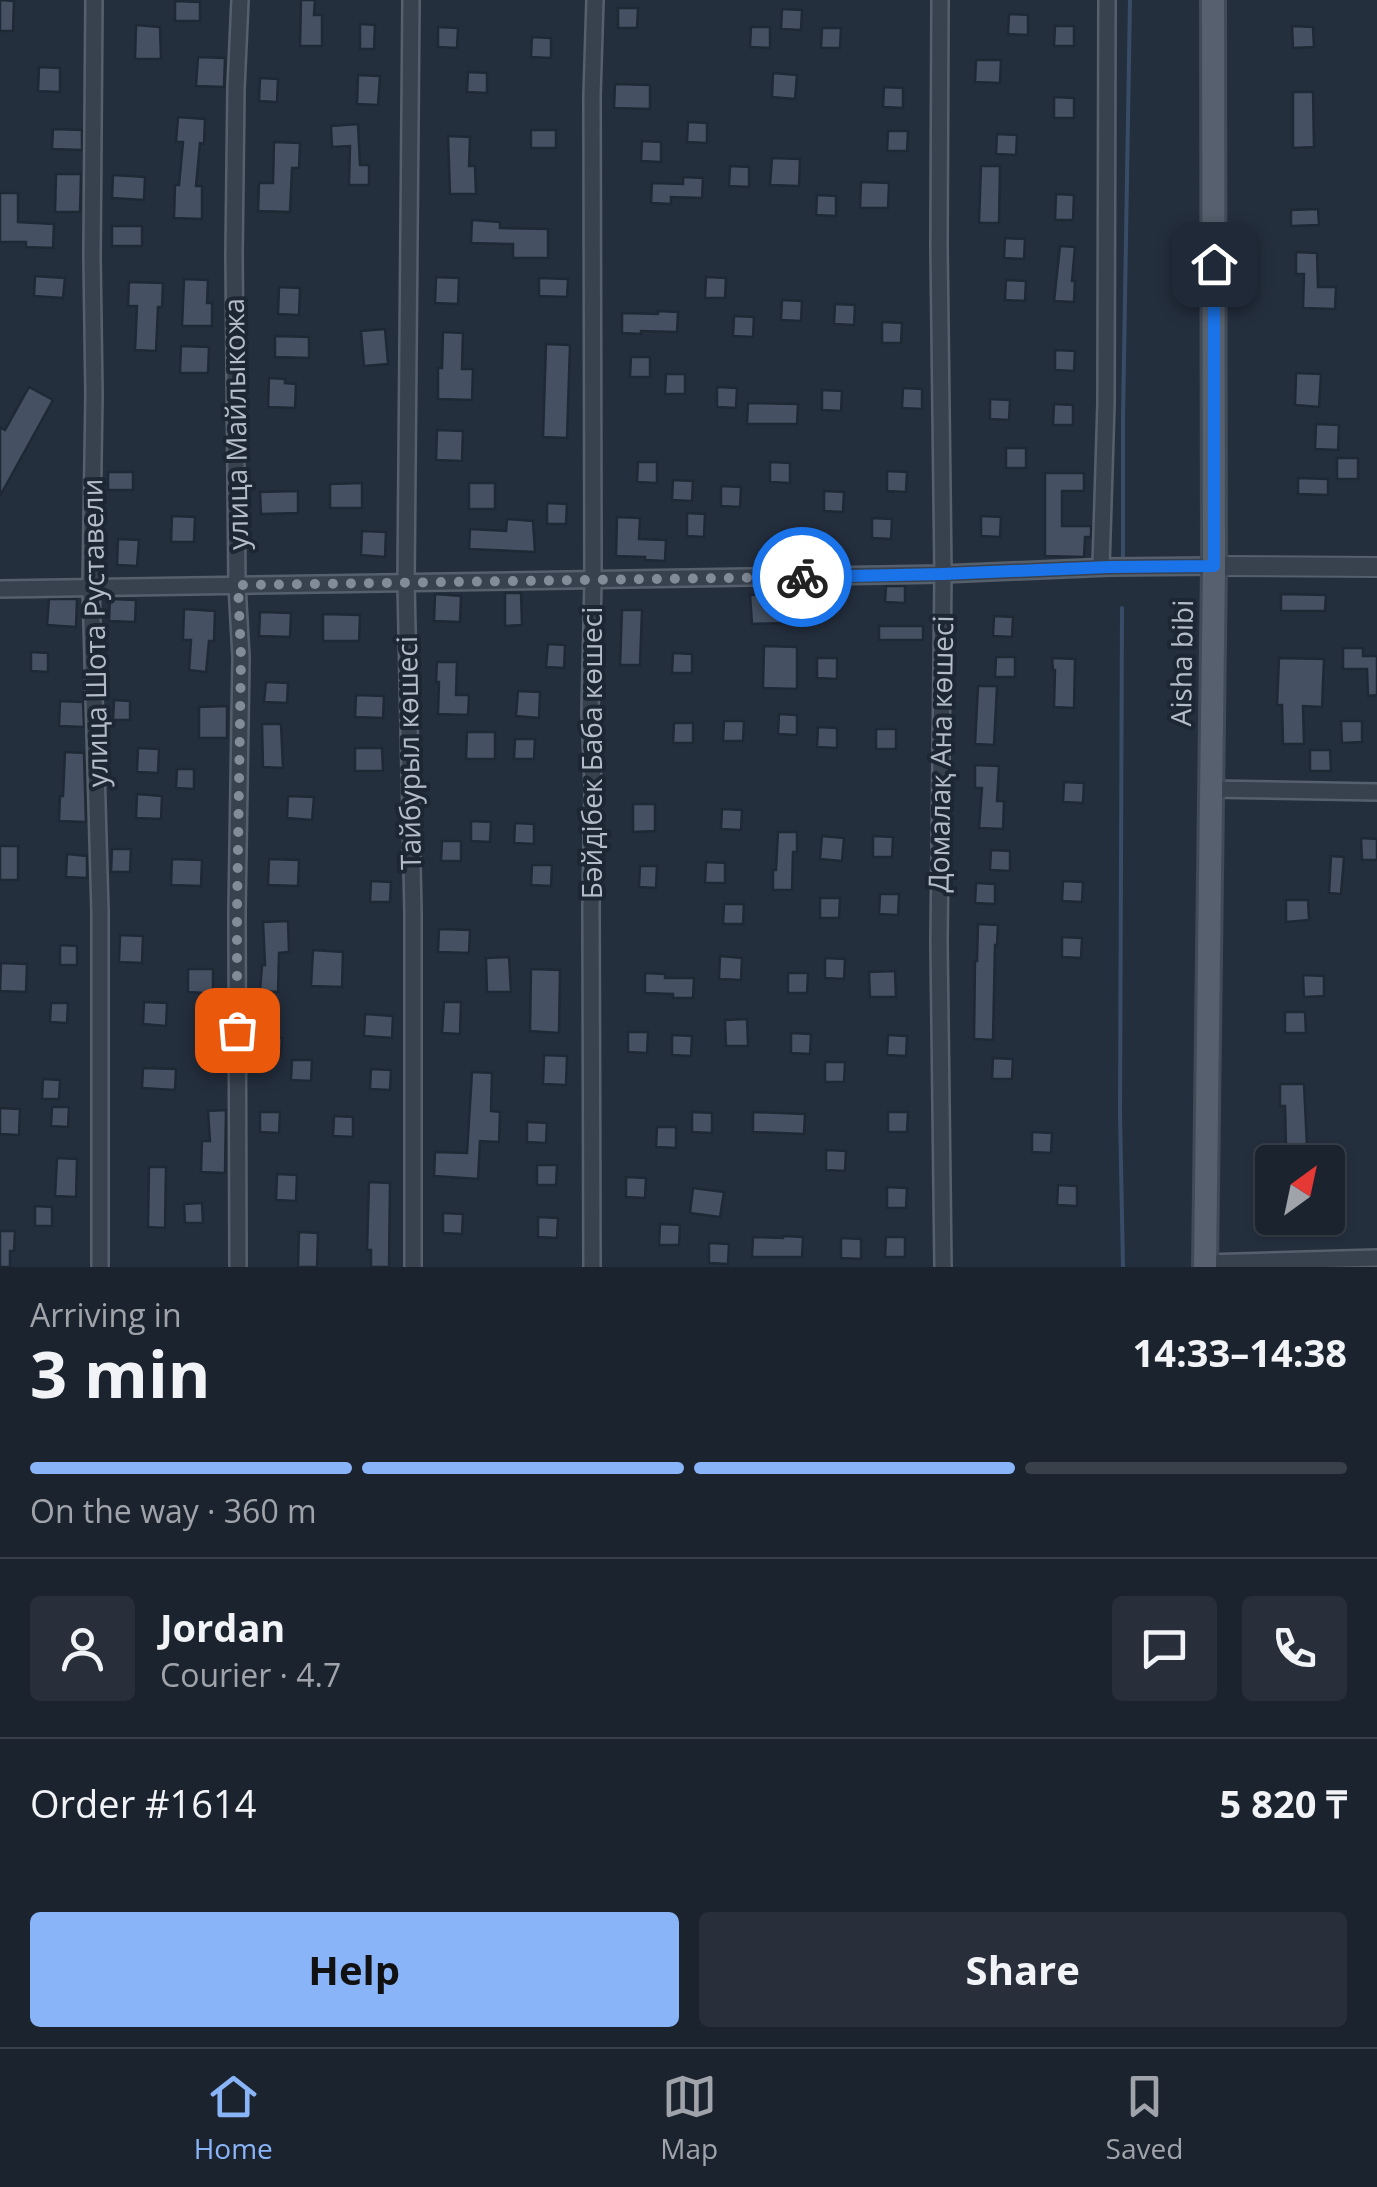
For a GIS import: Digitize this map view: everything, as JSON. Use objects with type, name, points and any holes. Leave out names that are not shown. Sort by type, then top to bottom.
[{"type":"main road","name":"Aisha bibi","points":[[1205,1265],[1214,566],[1213,0]]},
{"type":"street","name":"улица Шота Руставели","points":[[94,0],[91,587],[100,912],[100,1267]]},
{"type":"street","name":"улица Майлыкожа","points":[[238,1267],[241,657],[234,255],[240,0]]},
{"type":"street","name":"Тайбурыл көшесі","points":[[411,0],[406,583],[413,914],[413,1267]]},
{"type":"street","name":"Бәйдібек Баба көшесі","points":[[592,1267],[594,0]]},
{"type":"street","name":"Домалақ Ана көшесі","points":[[940,0],[943,574],[939,942],[943,1267]]},
{"type":"street","points":[[1106,567],[1108,0]]},
{"type":"street","points":[[0,588],[943,574],[1153,566],[1377,567]]},
{"type":"street","points":[[1210,789],[1377,792]]},
{"type":"street","points":[[1205,1265],[1377,1258]]},
{"type":"building","points":[[0,0],[14,1],[13,31],[0,31]]},
{"type":"building","points":[[301,0],[315,0],[314,15],[322,15],[322,46],[300,46]]},
{"type":"building","points":[[175,1],[200,2],[200,21],[175,21]]},
{"type":"building","points":[[618,8],[638,8],[637,28],[618,28]]},
{"type":"building","points":[[782,9],[802,10],[801,30],[781,29]]},
{"type":"building","points":[[1009,14],[1028,15],[1028,35],[1008,34]]},
{"type":"building","points":[[360,24],[375,25],[374,49],[360,49]]},
{"type":"building","points":[[136,25],[160,27],[161,59],[135,59]]},
{"type":"building","points":[[1055,26],[1074,26],[1074,46],[1054,46]]},
{"type":"building","points":[[1292,26],[1313,27],[1314,47],[1293,48]]},
{"type":"building","points":[[438,27],[458,28],[457,48],[438,47]]},
{"type":"building","points":[[751,27],[770,27],[770,48],[750,47]]},
{"type":"building","points":[[822,28],[841,28],[840,48],[821,48]]},
{"type":"building","points":[[532,37],[551,38],[551,58],[531,57]]},
{"type":"building","points":[[198,57],[225,58],[224,87],[196,86]]},
{"type":"building","points":[[976,60],[1001,60],[1000,83],[975,82]]},
{"type":"building","points":[[39,67],[60,68],[60,92],[38,91]]},
{"type":"building","points":[[468,72],[487,73],[487,93],[467,92]]},
{"type":"building","points":[[773,73],[797,75],[795,99],[772,97]]},
{"type":"building","points":[[358,75],[380,76],[378,105],[357,104]]},
{"type":"building","points":[[260,78],[278,79],[277,102],[259,101]]},
{"type":"building","points":[[615,84],[650,85],[650,109],[614,108]]},
{"type":"building","points":[[884,87],[903,88],[903,108],[883,107]]},
{"type":"building","points":[[1293,92],[1313,92],[1314,147],[1293,148]]},
{"type":"building","points":[[1054,97],[1074,98],[1074,118],[1054,118]]},
{"type":"building","points":[[178,117],[205,119],[196,186],[202,186],[202,219],[174,218],[183,142],[176,142]]},
{"type":"building","points":[[688,122],[707,123],[707,143],[687,142]]},
{"type":"building","points":[[358,124],[360,165],[369,165],[369,185],[349,185],[350,146],[332,147],[331,126]]},
{"type":"building","points":[[53,129],[82,130],[82,150],[52,149]]},
{"type":"building","points":[[531,130],[556,130],[556,148],[531,148]]},
{"type":"building","points":[[888,131],[908,131],[907,151],[887,151]]},
{"type":"building","points":[[997,134],[1017,135],[1016,155],[996,154]]},
{"type":"building","points":[[448,136],[470,137],[469,166],[475,166],[476,194],[450,194]]},
{"type":"building","points":[[642,141],[661,142],[661,162],[641,161]]},
{"type":"building","points":[[274,142],[300,143],[299,168],[292,168],[290,212],[258,211],[259,183],[273,183]]},
{"type":"building","points":[[772,158],[800,159],[799,186],[770,185]]},
{"type":"building","points":[[730,166],[749,167],[749,187],[729,186]]},
{"type":"building","points":[[981,166],[1000,166],[999,223],[979,223]]},
{"type":"building","points":[[56,174],[81,174],[80,212],[55,212]]},
{"type":"building","points":[[113,175],[145,177],[144,200],[112,198]]},
{"type":"building","points":[[683,177],[703,178],[702,198],[671,197],[671,204],[651,203],[652,183],[683,184]]},
{"type":"building","points":[[861,182],[889,183],[888,208],[860,208]]},
{"type":"building","points":[[0,193],[18,193],[18,222],[54,224],[53,248],[0,242]]},
{"type":"building","points":[[1056,194],[1074,195],[1073,220],[1055,220]]},
{"type":"building","points":[[817,195],[836,196],[836,216],[816,215]]},
{"type":"building","points":[[1318,209],[1319,225],[1291,226],[1291,210]]},
{"type":"building","points":[[472,220],[500,222],[500,228],[548,229],[548,258],[513,258],[513,244],[471,243]]},
{"type":"building","points":[[112,226],[142,226],[142,246],[112,246]]},
{"type":"building","points":[[1005,238],[1025,239],[1024,259],[1004,258]]},
{"type":"building","points":[[1060,246],[1075,247],[1074,302],[1054,301]]},
{"type":"building","points":[[1296,252],[1317,253],[1318,287],[1336,287],[1335,309],[1303,308],[1304,274],[1296,274]]},
{"type":"building","points":[[35,276],[65,278],[63,298],[34,296]]},
{"type":"building","points":[[436,277],[459,278],[458,304],[435,303]]},
{"type":"building","points":[[706,277],[726,278],[725,298],[705,298]]},
{"type":"building","points":[[539,278],[568,279],[567,297],[539,296]]},
{"type":"building","points":[[184,279],[208,280],[212,326],[182,326]]},
{"type":"building","points":[[1006,280],[1026,281],[1025,301],[1005,300]]},
{"type":"building","points":[[129,282],[163,283],[156,351],[135,350],[137,306],[128,306]]},
{"type":"building","points":[[279,287],[300,288],[299,315],[278,314]]},
{"type":"building","points":[[782,300],[802,301],[801,321],[781,320]]},
{"type":"building","points":[[835,304],[855,305],[854,325],[834,324]]},
{"type":"building","points":[[678,312],[677,332],[622,333],[622,313]]},
{"type":"building","points":[[734,316],[754,317],[753,337],[733,336]]},
{"type":"building","points":[[882,322],[902,323],[901,343],[882,343]]},
{"type":"building","points":[[385,329],[388,364],[364,366],[361,331]]},
{"type":"building","points":[[443,332],[463,333],[462,369],[473,369],[472,400],[438,399]]},
{"type":"building","points":[[275,336],[309,337],[309,358],[275,357]]},
{"type":"building","points":[[546,344],[570,345],[567,438],[543,437]]},
{"type":"building","points":[[181,346],[209,347],[208,373],[180,373]]},
{"type":"building","points":[[1055,350],[1075,351],[1074,371],[1055,370]]},
{"type":"building","points":[[631,357],[650,357],[650,377],[630,377]]},
{"type":"building","points":[[1296,373],[1321,374],[1319,407],[1295,405]]},
{"type":"building","points":[[666,374],[685,374],[685,394],[665,394]]},
{"type":"building","points":[[269,378],[296,384],[295,408],[268,407]]},
{"type":"building","points":[[29,387],[53,400],[0,496],[0,427],[5,430]]},
{"type":"building","points":[[717,387],[737,388],[736,408],[717,407]]},
{"type":"building","points":[[903,388],[922,389],[922,409],[902,408]]},
{"type":"building","points":[[822,390],[842,391],[841,411],[822,410]]},
{"type":"building","points":[[990,399],[1010,400],[1009,420],[990,419]]},
{"type":"building","points":[[748,403],[798,404],[797,424],[747,424]]},
{"type":"building","points":[[1054,404],[1073,405],[1073,425],[1053,425]]},
{"type":"building","points":[[1316,424],[1339,425],[1338,450],[1315,449]]},
{"type":"building","points":[[437,430],[463,431],[462,461],[436,460]]},
{"type":"building","points":[[1006,448],[1026,448],[1026,468],[1006,468]]},
{"type":"building","points":[[1337,458],[1358,458],[1358,479],[1337,479]]},
{"type":"building","points":[[638,462],[657,462],[657,483],[637,482]]},
{"type":"building","points":[[770,462],[790,463],[790,483],[770,482]]},
{"type":"building","points":[[887,471],[907,472],[906,492],[887,491]]},
{"type":"building","points":[[108,472],[133,472],[133,490],[108,490]]},
{"type":"building","points":[[1045,473],[1084,473],[1084,491],[1062,491],[1062,526],[1091,526],[1091,537],[1085,537],[1084,557],[1045,556]]},
{"type":"building","points":[[1298,478],[1328,479],[1328,495],[1298,494]]},
{"type":"building","points":[[673,480],[693,481],[692,501],[672,500]]},
{"type":"building","points":[[362,483],[362,508],[330,508],[330,484]]},
{"type":"building","points":[[469,483],[495,483],[495,509],[469,509]]},
{"type":"building","points":[[721,486],[741,487],[740,507],[721,506]]},
{"type":"building","points":[[298,491],[298,513],[261,514],[260,492]]},
{"type":"building","points":[[824,491],[844,492],[843,512],[824,511]]},
{"type":"building","points":[[547,503],[567,504],[566,524],[547,524]]},
{"type":"building","points":[[687,513],[705,514],[704,537],[687,536]]},
{"type":"building","points":[[172,516],[195,517],[194,542],[171,542]]},
{"type":"building","points":[[981,516],[1001,517],[1000,537],[981,536]]},
{"type":"building","points":[[617,517],[640,518],[639,539],[666,540],[665,561],[616,556]]},
{"type":"building","points":[[872,518],[892,519],[891,539],[872,538]]},
{"type":"building","points":[[507,519],[533,521],[535,552],[469,549],[470,529],[506,531]]},
{"type":"building","points":[[362,531],[386,532],[385,557],[361,555]]},
{"type":"building","points":[[118,539],[139,540],[137,566],[117,565]]},
{"type":"building","points":[[886,586],[905,586],[905,603],[885,602]]},
{"type":"building","points":[[505,593],[521,593],[522,625],[505,626]]},
{"type":"building","points":[[782,593],[784,623],[752,624],[750,595]]},
{"type":"building","points":[[435,594],[461,596],[460,622],[434,621]]},
{"type":"building","points":[[1281,594],[1326,595],[1325,611],[1281,611]]},
{"type":"building","points":[[49,599],[77,599],[76,627],[47,625]]},
{"type":"building","points":[[110,599],[136,600],[135,622],[109,621]]},
{"type":"building","points":[[184,609],[215,611],[214,641],[209,641],[206,672],[189,670],[191,640],[183,640]]},
{"type":"building","points":[[622,610],[642,610],[640,665],[620,665]]},
{"type":"building","points":[[260,612],[291,613],[290,637],[259,636]]},
{"type":"building","points":[[323,614],[360,615],[359,641],[323,641]]},
{"type":"building","points":[[994,616],[1013,617],[1012,637],[993,636]]},
{"type":"building","points":[[879,626],[923,626],[923,640],[879,640]]},
{"type":"building","points":[[548,644],[565,645],[564,668],[546,667]]},
{"type":"building","points":[[764,646],[797,647],[797,689],[763,688]]},
{"type":"building","points":[[1343,648],[1363,648],[1363,656],[1377,656],[1377,695],[1368,696],[1367,669],[1343,669]]},
{"type":"building","points":[[31,652],[48,653],[48,672],[31,671]]},
{"type":"building","points":[[673,653],[692,654],[692,673],[672,673]]},
{"type":"building","points":[[996,657],[1015,657],[1015,677],[995,677]]},
{"type":"building","points":[[817,658],[837,658],[837,679],[817,678]]},
{"type":"building","points":[[1052,658],[1075,659],[1074,708],[1054,707]]},
{"type":"building","points":[[1279,658],[1324,659],[1322,707],[1303,706],[1304,744],[1283,744],[1282,705],[1277,705]]},
{"type":"building","points":[[437,662],[457,662],[456,695],[469,695],[468,715],[438,714]]},
{"type":"building","points":[[266,682],[288,683],[287,703],[264,702]]},
{"type":"building","points":[[978,686],[997,686],[994,745],[975,744]]},
{"type":"building","points":[[518,691],[540,692],[539,718],[516,716]]},
{"type":"building","points":[[356,695],[384,696],[383,718],[355,717]]},
{"type":"building","points":[[114,700],[130,701],[130,720],[113,720]]},
{"type":"building","points":[[60,701],[83,702],[84,727],[59,726]]},
{"type":"building","points":[[227,706],[227,738],[199,738],[199,707]]},
{"type":"building","points":[[779,714],[797,715],[797,735],[778,734]]},
{"type":"building","points":[[724,721],[744,721],[743,741],[723,741]]},
{"type":"building","points":[[1341,721],[1362,721],[1362,742],[1342,743]]},
{"type":"building","points":[[674,723],[693,723],[693,743],[673,743]]},
{"type":"building","points":[[262,724],[281,724],[283,768],[263,767]]},
{"type":"building","points":[[818,727],[837,728],[837,748],[817,747]]},
{"type":"building","points":[[876,729],[896,729],[896,749],[876,749]]},
{"type":"building","points":[[467,732],[495,732],[495,759],[466,759]]},
{"type":"building","points":[[515,739],[535,739],[534,759],[514,759]]},
{"type":"building","points":[[138,748],[159,749],[158,773],[137,772]]},
{"type":"building","points":[[355,748],[382,748],[383,771],[355,771]]},
{"type":"building","points":[[1310,750],[1330,750],[1331,771],[1310,771]]},
{"type":"building","points":[[65,752],[84,753],[86,822],[59,821]]},
{"type":"building","points":[[975,765],[999,766],[997,801],[1004,801],[1003,829],[979,828],[982,788],[975,788]]},
{"type":"building","points":[[177,769],[194,769],[194,789],[176,788]]},
{"type":"building","points":[[1064,782],[1084,783],[1083,803],[1063,802]]},
{"type":"building","points":[[137,794],[162,796],[161,819],[136,818]]},
{"type":"building","points":[[288,796],[314,797],[312,820],[287,818]]},
{"type":"building","points":[[633,804],[655,804],[655,831],[633,832]]},
{"type":"building","points":[[722,809],[742,810],[741,830],[721,829]]},
{"type":"building","points":[[471,821],[491,822],[490,842],[471,841]]},
{"type":"building","points":[[515,823],[534,824],[534,844],[514,843]]},
{"type":"building","points":[[778,832],[797,832],[792,890],[773,890]]},
{"type":"building","points":[[822,836],[844,838],[842,861],[820,859]]},
{"type":"building","points":[[873,836],[893,837],[892,857],[873,857]]},
{"type":"building","points":[[1361,838],[1377,839],[1377,860],[1362,860]]},
{"type":"building","points":[[442,841],[461,841],[461,861],[441,861]]},
{"type":"building","points":[[0,846],[18,846],[18,880],[0,880]]},
{"type":"building","points":[[112,849],[131,849],[130,872],[111,872]]},
{"type":"building","points":[[991,850],[1010,851],[1010,871],[990,870]]},
{"type":"building","points":[[67,854],[87,856],[87,878],[66,877]]},
{"type":"building","points":[[1331,856],[1344,857],[1341,894],[1329,893]]},
{"type":"building","points":[[172,859],[202,860],[201,886],[171,885]]},
{"type":"building","points":[[269,859],[299,860],[298,886],[268,885]]},
{"type":"building","points":[[706,862],[725,863],[725,883],[705,883]]},
{"type":"building","points":[[532,865],[552,865],[551,886],[531,885]]},
{"type":"building","points":[[640,866],[657,866],[656,888],[639,887]]},
{"type":"building","points":[[371,881],[391,882],[390,902],[370,902]]},
{"type":"building","points":[[1063,881],[1083,882],[1082,902],[1062,901]]},
{"type":"building","points":[[976,883],[995,884],[995,904],[975,903]]},
{"type":"building","points":[[880,894],[899,894],[898,915],[879,914]]},
{"type":"building","points":[[820,898],[840,898],[839,918],[820,918]]},
{"type":"building","points":[[1286,900],[1308,900],[1309,920],[1286,922]]},
{"type":"building","points":[[724,904],[744,904],[743,924],[723,924]]},
{"type":"building","points":[[288,921],[289,952],[279,953],[278,992],[260,991],[265,965],[263,922]]},
{"type":"building","points":[[978,924],[998,925],[993,1040],[974,1039]]},
{"type":"building","points":[[439,929],[470,930],[469,953],[438,952]]},
{"type":"building","points":[[120,935],[143,936],[142,963],[119,962]]},
{"type":"building","points":[[1062,937],[1082,938],[1081,958],[1062,957]]},
{"type":"building","points":[[60,945],[77,946],[77,965],[60,965]]},
{"type":"building","points":[[313,950],[343,952],[342,987],[311,986]]},
{"type":"building","points":[[720,956],[742,958],[741,980],[719,979]]},
{"type":"building","points":[[509,957],[511,992],[487,992],[486,958]]},
{"type":"building","points":[[825,958],[845,959],[844,979],[825,978]]},
{"type":"building","points":[[1,963],[27,964],[26,992],[0,991]]},
{"type":"building","points":[[188,969],[213,969],[213,1002],[224,1002],[223,1028],[201,1027],[203,993],[188,992]]},
{"type":"building","points":[[531,969],[560,970],[559,1033],[530,1031]]},
{"type":"building","points":[[895,971],[896,997],[870,997],[869,972]]},
{"type":"building","points":[[645,973],[694,978],[693,998],[645,993]]},
{"type":"building","points":[[788,973],[808,973],[807,993],[788,993]]},
{"type":"building","points":[[1303,975],[1324,976],[1324,996],[1304,997]]},
{"type":"building","points":[[144,1002],[167,1003],[166,1026],[143,1024]]},
{"type":"building","points":[[444,1002],[461,1002],[460,1034],[442,1033]]},
{"type":"building","points":[[51,1003],[68,1003],[67,1023],[50,1022]]},
{"type":"building","points":[[1285,1012],[1305,1012],[1306,1033],[1285,1033]]},
{"type":"building","points":[[365,1014],[393,1016],[392,1038],[364,1036]]},
{"type":"building","points":[[747,1019],[748,1046],[726,1046],[725,1020]]},
{"type":"building","points":[[628,1032],[648,1032],[647,1053],[628,1052]]},
{"type":"building","points":[[791,1033],[811,1034],[810,1054],[791,1053]]},
{"type":"building","points":[[672,1035],[692,1036],[691,1056],[672,1055]]},
{"type":"building","points":[[888,1035],[907,1036],[906,1056],[887,1055]]},
{"type":"building","points":[[262,1037],[282,1038],[281,1056],[261,1055]]},
{"type":"building","points":[[544,1055],[567,1056],[566,1085],[543,1084]]},
{"type":"building","points":[[993,1058],[1013,1059],[1012,1079],[992,1079]]},
{"type":"building","points":[[292,1060],[312,1060],[311,1081],[291,1080]]},
{"type":"building","points":[[825,1062],[845,1062],[844,1082],[825,1082]]},
{"type":"building","points":[[143,1068],[176,1069],[175,1090],[142,1088]]},
{"type":"building","points":[[371,1069],[391,1070],[390,1090],[370,1089]]},
{"type":"building","points":[[472,1072],[492,1073],[491,1111],[500,1112],[499,1142],[480,1141],[478,1179],[434,1176],[435,1152],[467,1153]]},
{"type":"building","points":[[43,1079],[60,1080],[59,1099],[42,1099]]},
{"type":"building","points":[[1280,1084],[1304,1084],[1307,1145],[1286,1145],[1285,1106],[1280,1106]]},
{"type":"building","points":[[52,1107],[69,1107],[68,1127],[51,1126]]},
{"type":"building","points":[[0,1108],[20,1109],[19,1135],[0,1134]]},
{"type":"building","points":[[226,1110],[225,1173],[201,1172],[202,1141],[210,1141],[208,1111]]},
{"type":"building","points":[[260,1112],[280,1112],[279,1133],[260,1132]]},
{"type":"building","points":[[692,1112],[712,1113],[712,1133],[692,1132]]},
{"type":"building","points":[[753,1112],[805,1114],[804,1134],[753,1132]]},
{"type":"building","points":[[888,1112],[908,1112],[907,1132],[888,1132]]},
{"type":"building","points":[[334,1116],[353,1117],[353,1137],[333,1136]]},
{"type":"building","points":[[527,1122],[547,1123],[546,1143],[527,1142]]},
{"type":"building","points":[[657,1127],[676,1127],[676,1148],[656,1147]]},
{"type":"building","points":[[1032,1132],[1052,1133],[1051,1153],[1032,1152]]},
{"type":"building","points":[[826,1150],[846,1151],[845,1171],[826,1170]]},
{"type":"building","points":[[57,1158],[77,1159],[76,1197],[55,1196]]},
{"type":"building","points":[[537,1165],[557,1165],[556,1185],[537,1185]]},
{"type":"building","points":[[149,1167],[166,1167],[165,1228],[148,1227]]},
{"type":"building","points":[[277,1174],[297,1175],[296,1201],[276,1200]]},
{"type":"building","points":[[626,1177],[646,1178],[645,1198],[626,1197]]},
{"type":"building","points":[[369,1182],[390,1183],[389,1267],[371,1267],[371,1250],[367,1250]]},
{"type":"building","points":[[1058,1185],[1077,1186],[1077,1206],[1057,1205]]},
{"type":"building","points":[[887,1187],[907,1188],[906,1208],[887,1208]]},
{"type":"building","points":[[693,1188],[724,1192],[720,1217],[690,1213]]},
{"type":"building","points":[[202,1203],[203,1223],[185,1223],[184,1204]]},
{"type":"building","points":[[35,1206],[52,1207],[52,1226],[35,1226]]},
{"type":"building","points":[[443,1213],[463,1214],[462,1234],[443,1233]]},
{"type":"building","points":[[538,1217],[558,1218],[557,1238],[538,1237]]},
{"type":"building","points":[[660,1224],[680,1225],[679,1245],[659,1245]]},
{"type":"building","points":[[0,1231],[15,1231],[10,1267],[0,1267]]},
{"type":"building","points":[[299,1232],[318,1233],[317,1267],[298,1267]]},
{"type":"building","points":[[753,1237],[803,1237],[802,1257],[752,1257]]},
{"type":"building","points":[[886,1237],[905,1237],[905,1257],[885,1257]]},
{"type":"building","points":[[841,1238],[861,1239],[861,1259],[841,1258]]},
{"type":"building","points":[[709,1243],[729,1244],[728,1264],[709,1263]]},
{"type":"waterway","points":[[1123,560],[1130,0]]},
{"type":"waterway","points":[[1122,608],[1123,1267]]},
{"type":"way so far","points":[[237,1030],[241,657],[238,585],[802,577]]},
{"type":"route","points":[[802,577],[1214,566],[1214,264]]}]
